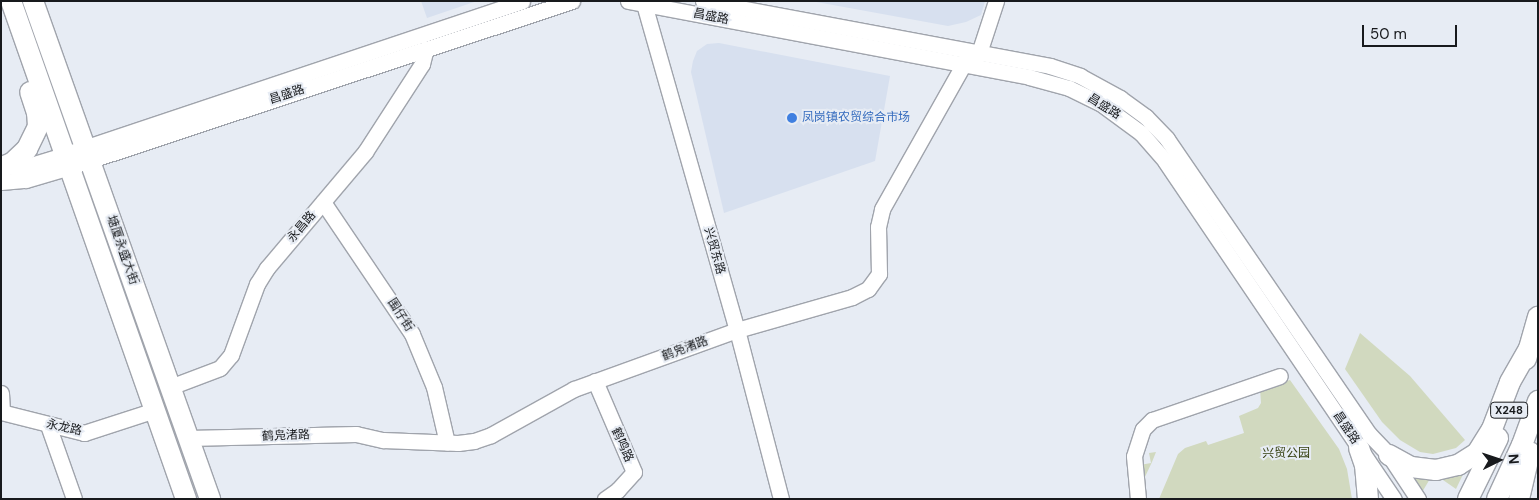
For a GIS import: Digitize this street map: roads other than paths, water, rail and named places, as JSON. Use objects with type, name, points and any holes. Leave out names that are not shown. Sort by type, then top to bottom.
[{"type":"main road","name":"塘厦永盛大街","points":[[11,1],[186,499]]},
{"type":"main road","name":"塘厦永盛大街","points":[[33,1],[210,499]]},
{"type":"main road","points":[[2,167],[12,162],[27,149],[38,126],[37,113],[25,79],[29,52]]},
{"type":"main road","name":"X248","points":[[1468,499],[1500,434],[1530,347],[1538,317]]},
{"type":"main road","points":[[1389,455],[1405,465],[1424,470],[1448,468],[1468,460],[1485,443],[1510,382],[1530,347]]},
{"type":"main road","name":"X248","points":[[1497,499],[1522,445],[1538,401]]},
{"type":"main road","points":[[1519,499],[1538,429]]},
{"type":"main road","points":[[1359,448],[1364,465],[1368,499]]},
{"type":"street","name":"昌盛路","points":[[88,154],[522,1]]},
{"type":"street","name":"昌盛路","points":[[1,182],[26,180],[68,160],[572,1]]},
{"type":"street","name":"昌盛路","points":[[628,1],[642,2],[1029,77],[1069,88],[1100,103],[1141,133],[1177,177],[1394,499]]},
{"type":"street","name":"昌盛路","points":[[703,1],[1050,66],[1080,76],[1120,98],[1157,128],[1177,152],[1369,434],[1389,455],[1418,499]]},
{"type":"street","points":[[979,53],[996,1]]},
{"type":"street","name":"兴贸东路","points":[[642,2],[737,330],[781,499]]},
{"type":"street","name":"永昌路","points":[[170,387],[220,368],[231,355],[257,284],[267,268],[365,152],[422,64],[426,48]]},
{"type":"street","name":"鹤凫渚路","points":[[188,438],[356,434],[383,440],[447,443],[474,442],[491,435],[552,400],[595,381],[737,330],[852,297],[868,289],[879,274],[878,227],[882,208],[964,65],[979,53]]},
{"type":"street","name":"昌盛路","points":[[2,167],[68,160]]},
{"type":"street","name":"围仔街","points":[[323,202],[412,334],[434,387],[447,443]]},
{"type":"street","points":[[1138,499],[1134,456],[1142,429],[1152,420],[1280,376]]},
{"type":"street","name":"鹤鸣路","points":[[595,381],[634,472],[618,490],[605,499]]},
{"type":"street","points":[[1,393],[2,412]]},
{"type":"street","name":"永龙路","points":[[2,412],[84,433],[156,410]]},
{"type":"street","points":[[48,425],[74,499]]},
{"type":"place","name":"凤岗镇农贸综合市场","points":[[792,118]]},
{"type":"park label","name":"兴贸公园","points":[[1286,454]]}]
